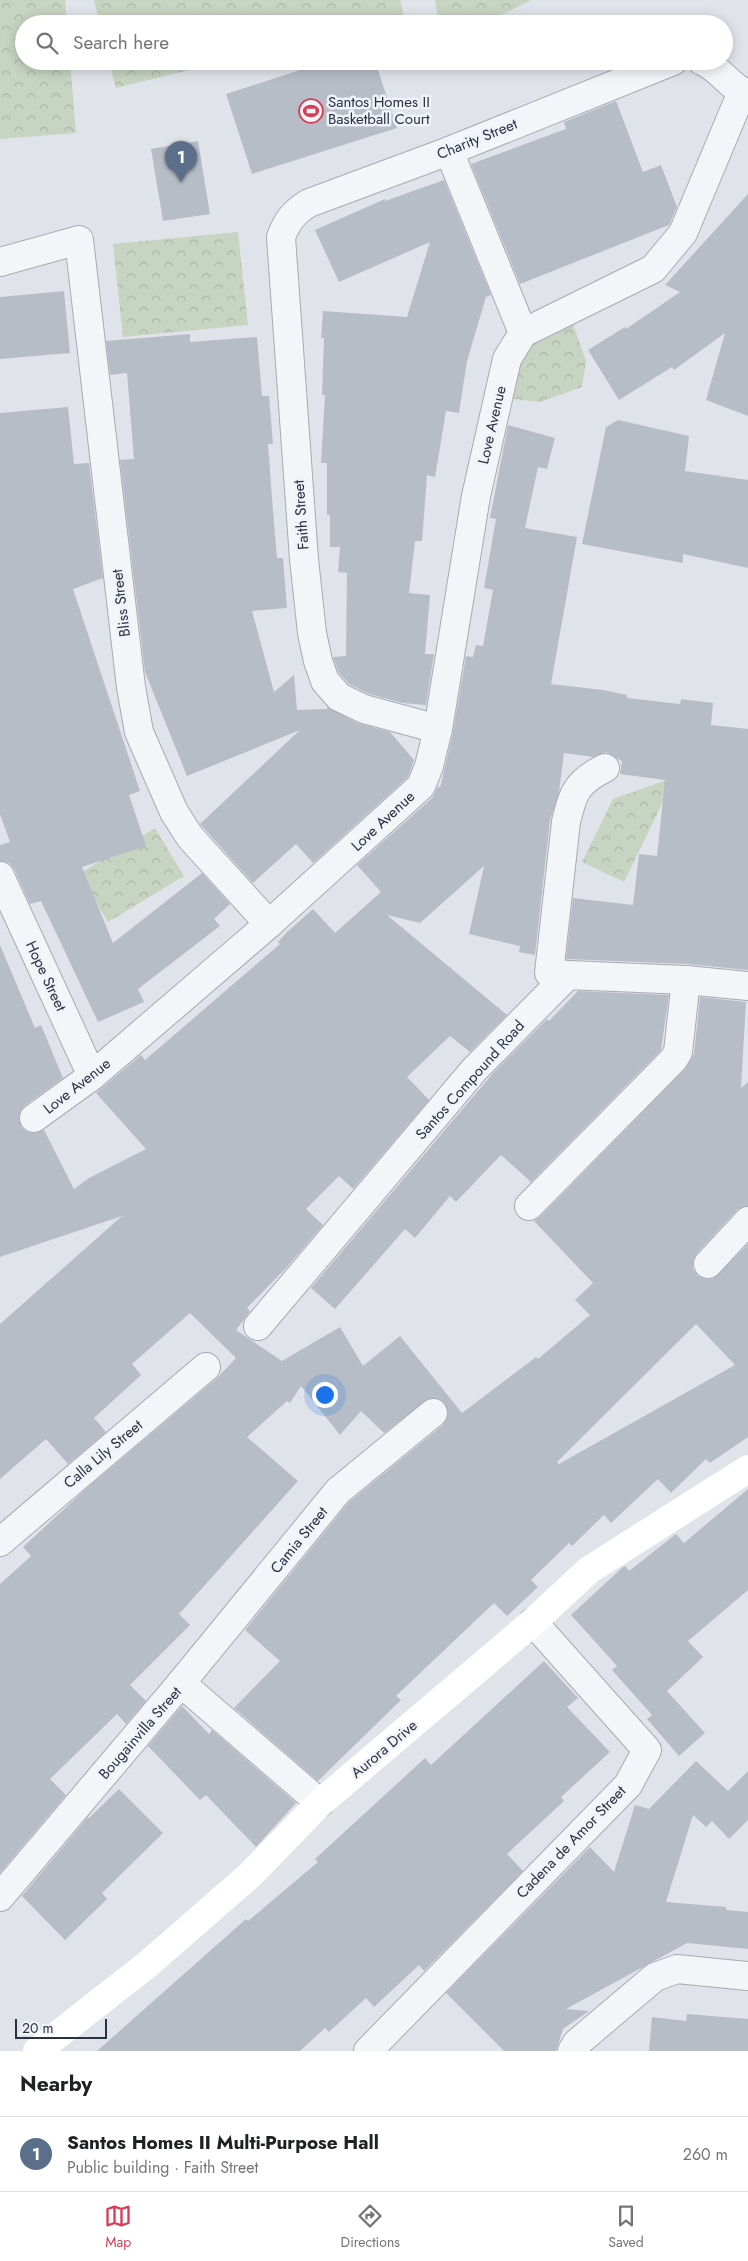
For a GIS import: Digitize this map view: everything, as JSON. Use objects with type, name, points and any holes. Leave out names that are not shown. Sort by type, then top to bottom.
[{"type":"street","name":"Charity Street","points":[[286,222],[309,203],[450,151],[651,70]]},
{"type":"street","points":[[719,70],[745,93]]},
{"type":"street","name":"Love Avenue","points":[[34,1118],[92,1076],[269,924],[421,786],[429,766],[438,729],[476,496],[506,359],[523,334],[653,269],[683,233],[745,93]]},
{"type":"street","points":[[450,151],[523,334]]},
{"type":"street","name":"Faith Street","points":[[286,222],[281,237],[281,252],[304,559],[312,633],[318,661],[325,681],[340,697],[364,709],[438,729]]},
{"type":"street","name":"Bliss Street","points":[[0,262],[79,240],[130,677],[139,732],[174,812],[190,837],[269,924]]},
{"type":"street","points":[[605,768],[586,778],[571,800],[566,822],[549,973],[686,980],[748,986]]},
{"type":"street","name":"Hope Street","points":[[0,876],[92,1076]]},
{"type":"street","name":"Santos Compound Road","points":[[258,1326],[474,1070],[568,975]]},
{"type":"street","points":[[529,1206],[673,1060],[678,1052],[686,980]]},
{"type":"street","points":[[708,1264],[748,1221]]},
{"type":"street","name":"Calla Lily Street","points":[[0,1542],[206,1367]]},
{"type":"street","name":"Camia Street","points":[[181,1683],[342,1487],[433,1413]]},
{"type":"street","name":"Aurora Drive","points":[[36,2051],[148,1964],[250,1875],[320,1803],[533,1622],[588,1570],[748,1470]]},
{"type":"street","name":"Cadena de Amor Street","points":[[368,2051],[628,1785],[647,1750],[533,1622]]},
{"type":"street","name":"Bougainvilla Street","points":[[0,1897],[181,1683],[320,1803]]},
{"type":"street","points":[[572,2051],[577,2043],[655,1976],[677,1969],[748,1976]]},
{"type":"green space","points":[[0,0],[65,0],[66,15],[15,15],[15,70],[71,70],[76,133],[0,139]]},
{"type":"green space","points":[[94,0],[400,0],[404,15],[98,15]]},
{"type":"green space","points":[[435,0],[531,0],[501,15],[438,15]]},
{"type":"green space","points":[[111,70],[189,70],[116,88]]},
{"type":"green space","points":[[238,232],[248,325],[123,337],[113,244]]},
{"type":"green space","points":[[572,321],[586,361],[582,387],[540,402],[505,398],[515,354],[557,322]]},
{"type":"green space","points":[[675,777],[624,882],[582,862],[613,799]]},
{"type":"green space","points":[[155,828],[184,876],[108,922],[79,874]]},
{"type":"building","name":"Santos Homes II Basketball Court","points":[[300,70],[378,70],[397,128],[252,174],[226,94]]},
{"type":"building","points":[[616,101],[643,172],[661,165],[677,207],[669,225],[520,284],[471,164],[566,129],[564,122]]},
{"type":"building","points":[[198,141],[210,214],[163,221],[151,149]]},
{"type":"building","points":[[444,180],[491,295],[486,297],[467,361],[459,413],[446,411],[435,477],[427,475],[422,541],[415,541],[409,593],[430,595],[425,654],[434,654],[426,705],[403,703],[369,694],[349,684],[339,673],[333,657],[346,656],[347,573],[338,572],[340,547],[330,547],[330,515],[327,515],[327,463],[321,463],[325,395],[322,395],[324,338],[321,338],[323,311],[407,317],[430,242],[339,282],[315,230],[385,199],[385,201]]},
{"type":"building","points":[[748,194],[748,416],[706,400],[725,333],[674,370],[672,367],[619,400],[588,350],[625,327],[626,329],[680,292],[665,285]]},
{"type":"building","points":[[64,291],[70,353],[0,359],[0,297]]},
{"type":"building","points":[[190,334],[190,342],[257,337],[262,396],[269,396],[273,444],[268,444],[277,558],[283,558],[287,608],[252,611],[274,692],[294,675],[297,710],[327,709],[327,707],[357,723],[390,732],[414,760],[408,777],[313,863],[296,844],[253,883],[200,824],[300,730],[187,776],[145,672],[120,460],[134,459],[127,373],[110,375],[106,341]]},
{"type":"building","points":[[68,407],[74,464],[89,463],[103,578],[73,589],[140,791],[129,795],[146,846],[82,867],[113,943],[202,873],[230,904],[214,919],[220,926],[138,989],[144,1002],[98,1022],[41,901],[30,904],[14,869],[9,863],[0,861],[0,845],[10,842],[0,814],[0,413]]},
{"type":"building","points":[[618,420],[689,436],[685,471],[748,480],[748,568],[683,554],[683,563],[582,544],[606,427]]},
{"type":"building","points":[[508,425],[555,438],[547,469],[538,467],[525,528],[577,537],[551,684],[603,690],[627,695],[627,698],[680,704],[681,699],[713,703],[711,725],[748,729],[748,970],[687,964],[566,959],[573,898],[633,905],[639,854],[657,856],[665,780],[620,774],[622,761],[606,752],[593,757],[564,753],[559,792],[550,820],[535,955],[519,952],[520,946],[469,934],[484,866],[420,923],[387,915],[507,1015],[470,1052],[450,1036],[407,1077],[429,1100],[353,1189],[339,1176],[306,1209],[323,1225],[287,1267],[247,1308],[250,1311],[236,1330],[282,1361],[340,1327],[363,1366],[400,1336],[462,1413],[536,1357],[538,1359],[590,1315],[575,1300],[593,1283],[534,1221],[686,1068],[694,1054],[700,997],[746,1002],[741,1088],[748,1082],[748,1206],[737,1210],[697,1253],[693,1261],[693,1269],[698,1276],[705,1279],[713,1279],[748,1244],[748,1437],[710,1463],[706,1459],[671,1493],[658,1479],[611,1523],[604,1515],[572,1546],[569,1543],[531,1580],[538,1587],[507,1616],[494,1603],[396,1696],[401,1700],[318,1781],[234,1708],[280,1661],[245,1630],[349,1502],[443,1425],[447,1419],[448,1411],[445,1404],[439,1399],[430,1398],[384,1433],[361,1411],[340,1435],[301,1386],[290,1403],[287,1401],[247,1437],[298,1481],[179,1614],[190,1625],[130,1685],[146,1701],[126,1724],[117,1714],[50,1779],[66,1795],[0,1873],[0,1584],[31,1556],[23,1547],[88,1487],[216,1379],[236,1358],[190,1313],[132,1364],[141,1375],[94,1418],[106,1432],[68,1464],[46,1439],[0,1479],[0,1324],[122,1216],[0,1257],[0,945],[35,1028],[41,1025],[63,1078],[24,1106],[20,1112],[19,1120],[22,1128],[28,1132],[36,1133],[44,1130],[74,1189],[89,1178],[146,1149],[96,1093],[141,1055],[145,1060],[280,944],[278,942],[285,934],[313,909],[335,933],[381,892],[357,865],[432,798],[438,786],[440,788],[453,732],[466,656],[473,657],[476,645],[483,646],[493,590],[484,588],[496,519],[490,518]],"holes":[[[696,1324],[735,1365],[559,1464],[557,1462]]]},
{"type":"building","points":[[578,991],[669,995],[661,1050],[531,1182],[501,1155],[456,1202],[450,1196],[415,1238],[405,1229],[335,1309],[311,1288],[494,1072]]},
{"type":"building","points":[[748,1489],[748,1590],[688,1641],[703,1657],[667,1691],[705,1733],[679,1756],[647,1719],[652,1715],[612,1670],[617,1666],[571,1615],[623,1567],[625,1566],[629,1571],[676,1534],[684,1543]]},
{"type":"building","points":[[544,1661],[578,1698],[567,1707],[610,1752],[561,1797],[564,1801],[507,1854],[523,1871],[424,1971],[419,1965],[374,2007],[366,1998],[329,2032],[325,2028],[300,2051],[97,2051],[246,1919],[248,1921],[318,1862],[315,1859],[425,1758],[431,1765]]},
{"type":"building","points":[[182,1706],[209,1734],[212,1730],[296,1803],[256,1847],[206,1795],[200,1800],[148,1746]]},
{"type":"building","points":[[696,1761],[728,1791],[748,1771],[748,1820],[729,1839],[712,1821],[706,1827],[693,1815],[666,1902],[726,1907],[726,1910],[748,1912],[748,1949],[687,1943],[566,2009],[589,2011],[563,2029],[556,2051],[504,2051],[446,1993],[590,1847],[614,1872],[635,1805],[649,1809]]},
{"type":"building","points":[[119,1789],[163,1833],[102,1893],[107,1899],[65,1940],[22,1896],[88,1817]]},
{"type":"building","points":[[687,2014],[748,2019],[748,2051],[649,2051],[652,2017],[686,2021]]},
{"type":"place","name":"Santos Homes II Basketball Court","points":[[311,111]]},
{"type":"place","name":"Santos Homes II Multi-Purpose Hall","points":[[181,182]]}]
